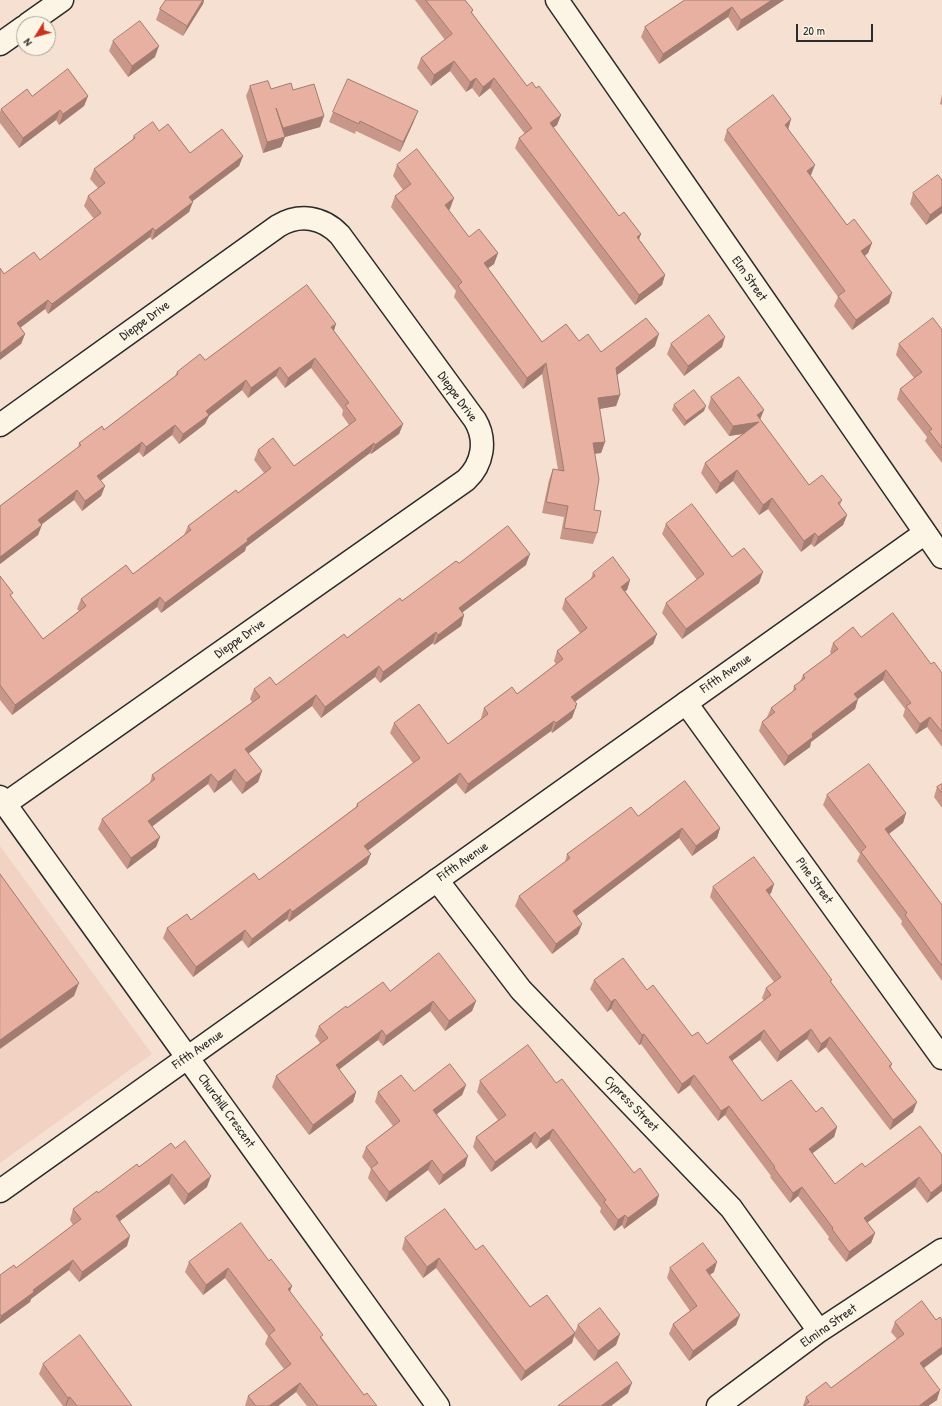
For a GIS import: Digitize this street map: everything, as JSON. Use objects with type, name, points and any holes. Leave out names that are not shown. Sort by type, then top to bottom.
[{"type":"street","points":[[39,16],[62,0]]},
{"type":"street","name":"Elm Street","points":[[560,1],[942,557]]},
{"type":"street","points":[[0,44],[16,33]]},
{"type":"street","name":"Dieppe Drive","points":[[0,425],[278,226],[292,220],[307,218],[318,220],[328,225],[340,235],[475,420],[480,430],[482,442],[482,454],[474,472],[466,480],[2,800]]},
{"type":"street","name":"Fifth Avenue","points":[[0,1191],[925,533]]},
{"type":"street","name":"Pine Street","points":[[686,703],[942,1058]]},
{"type":"street","name":"Churchill Crescent","points":[[2,800],[438,1406]]},
{"type":"street","name":"Cypress Street","points":[[437,880],[521,990],[731,1208],[819,1331]]},
{"type":"street","name":"Elmina Street","points":[[718,1406],[819,1331],[942,1250]]},
{"type":"shaded area","points":[[0,846],[152,1054],[0,1163]]},
{"type":"building","points":[[166,0],[203,0],[187,26],[160,9]]},
{"type":"building","points":[[426,0],[465,0],[473,10],[471,12],[527,86],[532,82],[536,88],[539,86],[561,115],[550,123],[619,216],[624,212],[641,234],[637,237],[665,275],[639,295],[519,138],[532,128],[494,78],[483,87],[476,78],[470,82],[454,61],[434,75],[421,58],[452,34]]},
{"type":"building","points":[[685,0],[772,0],[741,20],[732,7],[663,54],[645,27]]},
{"type":"building","points":[[140,21],[159,46],[132,66],[113,41]]},
{"type":"building","points":[[68,69],[88,96],[63,114],[60,110],[23,138],[1,109],[27,89],[32,96]]},
{"type":"building","points":[[348,79],[418,111],[403,142],[360,121],[359,124],[333,112]]},
{"type":"building","points":[[268,81],[271,89],[291,83],[293,90],[314,84],[324,116],[283,128],[276,108],[285,137],[267,142],[250,86]]},
{"type":"building","points":[[773,95],[791,119],[785,125],[815,165],[807,171],[847,225],[854,219],[872,243],[861,251],[892,293],[856,320],[838,296],[845,291],[727,130]]},
{"type":"building","points":[[153,122],[159,131],[168,124],[190,153],[222,129],[243,156],[189,197],[193,202],[155,231],[153,228],[52,304],[48,300],[17,323],[25,334],[0,353],[0,268],[4,274],[34,252],[40,260],[101,213],[88,196],[105,183],[94,169],[135,138],[134,136]]},
{"type":"building","points":[[417,149],[454,198],[445,205],[469,237],[479,229],[498,253],[484,263],[542,342],[566,324],[579,341],[588,334],[601,352],[646,318],[659,334],[616,368],[620,395],[598,398],[605,442],[593,443],[599,479],[594,510],[601,511],[597,533],[564,528],[568,506],[546,502],[553,469],[564,471],[546,363],[527,378],[458,286],[462,282],[395,196],[411,184],[397,165]]},
{"type":"building","points":[[938,175],[942,180],[942,206],[930,215],[913,193]]},
{"type":"building","points":[[307,285],[336,324],[331,327],[403,424],[375,445],[374,443],[247,539],[248,541],[165,603],[160,597],[15,705],[0,685],[0,576],[13,593],[10,595],[43,639],[86,606],[81,599],[126,565],[133,574],[191,530],[188,526],[236,490],[238,493],[271,468],[258,450],[273,438],[294,466],[356,420],[345,405],[349,403],[315,358],[288,378],[280,367],[251,388],[246,380],[206,411],[209,415],[183,434],[175,425],[146,447],[142,442],[97,476],[105,486],[85,501],[77,490],[38,520],[42,525],[0,557],[0,506],[81,445],[79,443],[102,426],[104,430],[178,374],[177,372],[200,354],[205,360]]},
{"type":"building","points":[[709,315],[725,337],[688,366],[671,344]]},
{"type":"building","points":[[933,318],[942,330],[942,448],[929,431],[932,429],[900,389],[922,372],[899,344]]},
{"type":"building","points":[[739,377],[764,410],[757,415],[809,485],[822,475],[842,500],[838,503],[847,515],[818,537],[815,533],[804,541],[772,498],[763,505],[737,470],[720,483],[705,463],[759,422],[733,426],[711,397]]},
{"type":"building","points":[[694,390],[706,406],[686,421],[674,405]]},
{"type":"building","points":[[692,504],[732,557],[744,548],[763,572],[686,629],[666,603],[704,574],[666,524]]},
{"type":"building","points":[[508,526],[530,554],[459,608],[464,615],[438,635],[436,632],[383,672],[379,666],[325,707],[316,695],[245,749],[262,771],[246,783],[235,769],[218,782],[211,774],[148,821],[160,837],[131,858],[102,819],[155,779],[152,775],[260,697],[254,689],[270,677],[276,685],[344,634],[347,638],[400,598],[402,601],[456,561],[459,563]]},
{"type":"building","points":[[613,557],[630,580],[621,587],[657,634],[571,697],[577,704],[575,706],[576,708],[556,723],[554,721],[468,784],[460,773],[364,846],[371,854],[292,912],[290,909],[252,939],[245,930],[196,967],[167,928],[187,914],[191,920],[254,873],[259,880],[358,806],[357,804],[420,758],[394,723],[419,704],[448,744],[488,714],[484,708],[512,687],[517,694],[563,659],[557,651],[587,628],[565,599],[595,576],[593,573]]},
{"type":"building","points":[[893,613],[931,664],[934,662],[942,673],[942,732],[930,717],[920,724],[906,706],[911,703],[886,670],[854,694],[858,699],[812,734],[813,737],[788,756],[762,722],[775,712],[771,708],[796,689],[794,686],[805,678],[803,675],[838,649],[833,643],[853,627],[861,637]]},
{"type":"building","points":[[869,764],[906,813],[885,829],[942,905],[942,966],[905,915],[907,913],[861,852],[866,847],[827,795]]},
{"type":"building","points":[[685,781],[720,828],[696,846],[682,828],[573,911],[582,924],[556,944],[519,896],[570,858],[567,854],[631,807],[638,816]]},
{"type":"building","points":[[942,784],[942,793],[937,787]]},
{"type":"building","points":[[754,857],[774,884],[766,890],[832,980],[830,981],[892,1064],[889,1066],[917,1102],[893,1120],[830,1037],[821,1044],[811,1029],[780,1052],[764,1030],[729,1057],[762,1101],[791,1080],[816,1112],[822,1107],[837,1127],[809,1149],[835,1184],[862,1163],[865,1167],[920,1126],[942,1155],[942,1184],[931,1193],[919,1177],[864,1218],[875,1233],[849,1252],[802,1187],[793,1193],[729,1106],[721,1111],[694,1075],[682,1084],[615,999],[611,1002],[594,980],[623,958],[647,990],[653,985],[692,1036],[698,1032],[707,1044],[771,995],[766,988],[781,977],[713,887]]},
{"type":"building","points":[[0,874],[79,983],[0,1040]]},
{"type":"building","points":[[439,953],[476,1001],[449,1021],[433,1001],[386,1036],[382,1030],[336,1065],[356,1092],[313,1125],[276,1076],[328,1038],[319,1026],[383,982],[390,991]]},
{"type":"building","points":[[528,1045],[556,1083],[562,1079],[634,1173],[640,1168],[659,1195],[628,1218],[625,1215],[618,1220],[604,1202],[606,1200],[553,1129],[540,1139],[535,1132],[495,1162],[476,1137],[506,1115],[480,1081]]},
{"type":"building","points":[[450,1064],[466,1085],[433,1110],[468,1156],[443,1175],[432,1160],[389,1192],[371,1168],[378,1163],[366,1147],[400,1121],[378,1092],[401,1075],[414,1091]]},
{"type":"building","points":[[185,1141],[211,1176],[188,1194],[172,1174],[116,1216],[130,1236],[82,1272],[73,1260],[33,1290],[34,1292],[1,1316],[0,1275],[14,1265],[16,1268],[81,1219],[73,1209],[97,1191],[98,1193],[137,1164],[139,1167],[171,1143],[175,1148]]},
{"type":"building","points":[[445,1209],[476,1250],[483,1245],[530,1307],[547,1295],[575,1333],[525,1371],[439,1258],[427,1267],[405,1238]]},
{"type":"building","points":[[241,1223],[269,1261],[271,1259],[292,1286],[288,1289],[323,1335],[320,1337],[364,1395],[367,1393],[377,1406],[318,1406],[300,1383],[269,1406],[256,1406],[248,1396],[291,1364],[269,1335],[275,1330],[228,1268],[206,1285],[189,1262]]},
{"type":"building","points":[[703,1243],[717,1262],[706,1270],[740,1315],[693,1351],[673,1324],[697,1306],[670,1268]]},
{"type":"building","points":[[922,1301],[936,1320],[940,1317],[942,1320],[942,1347],[920,1363],[940,1390],[919,1406],[804,1406],[809,1402],[806,1397],[826,1382],[831,1388],[904,1334],[895,1322]]},
{"type":"building","points":[[600,1308],[620,1334],[598,1351],[578,1325]]},
{"type":"building","points":[[80,1335],[132,1406],[77,1406],[70,1397],[68,1398],[43,1364]]},
{"type":"building","points":[[617,1362],[632,1383],[601,1406],[558,1406]]}]
